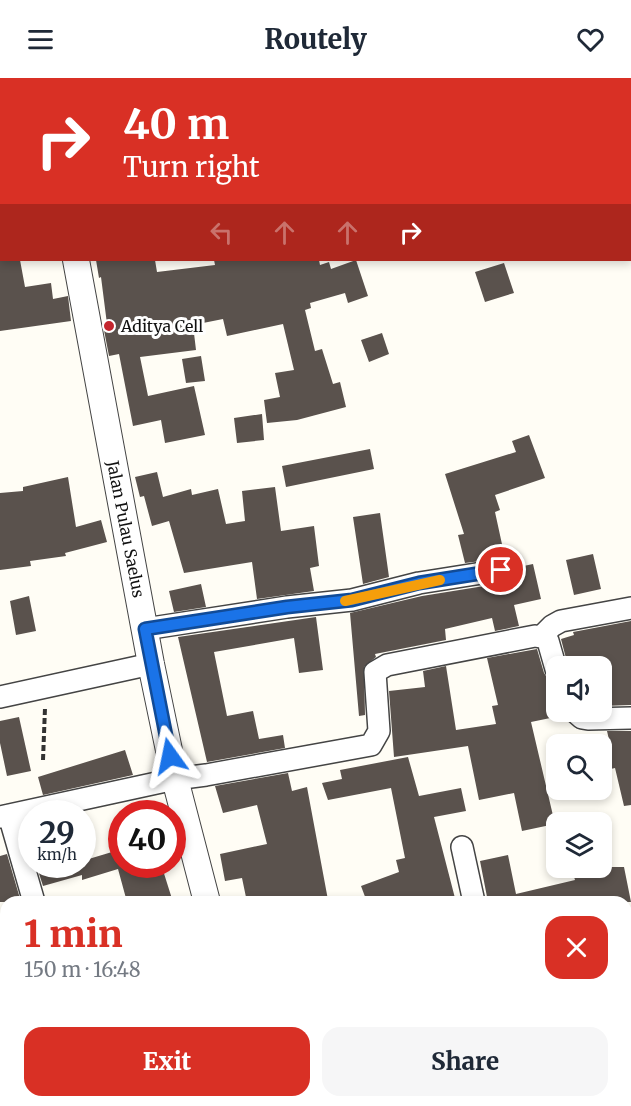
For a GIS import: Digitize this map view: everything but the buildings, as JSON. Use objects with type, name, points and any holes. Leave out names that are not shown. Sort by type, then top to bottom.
[{"type":"street","name":"Jalan Pulau Saelus","points":[[76,261],[151,664],[175,779],[205,896]]},
{"type":"street","points":[[145,629],[287,607],[352,600],[419,583],[501,570]]},
{"type":"street","points":[[32,896],[4,816],[175,779],[371,745],[379,732],[375,672],[378,669],[387,665],[541,637],[561,621],[631,608]]},
{"type":"street","points":[[541,637],[548,641],[552,656]]},
{"type":"street","points":[[0,697],[151,664]]},
{"type":"street","points":[[612,718],[631,718]]},
{"type":"street","points":[[462,847],[473,896]]},
{"type":"path","points":[[43,760],[47,687]]},
{"type":"slow traffic","points":[[345,601],[440,580]]},
{"type":"place","name":"Aditya Cell","points":[[109,326]]},
{"type":"route","points":[[170,756],[145,629],[287,607],[352,600],[387,593],[419,583],[501,570]]}]
